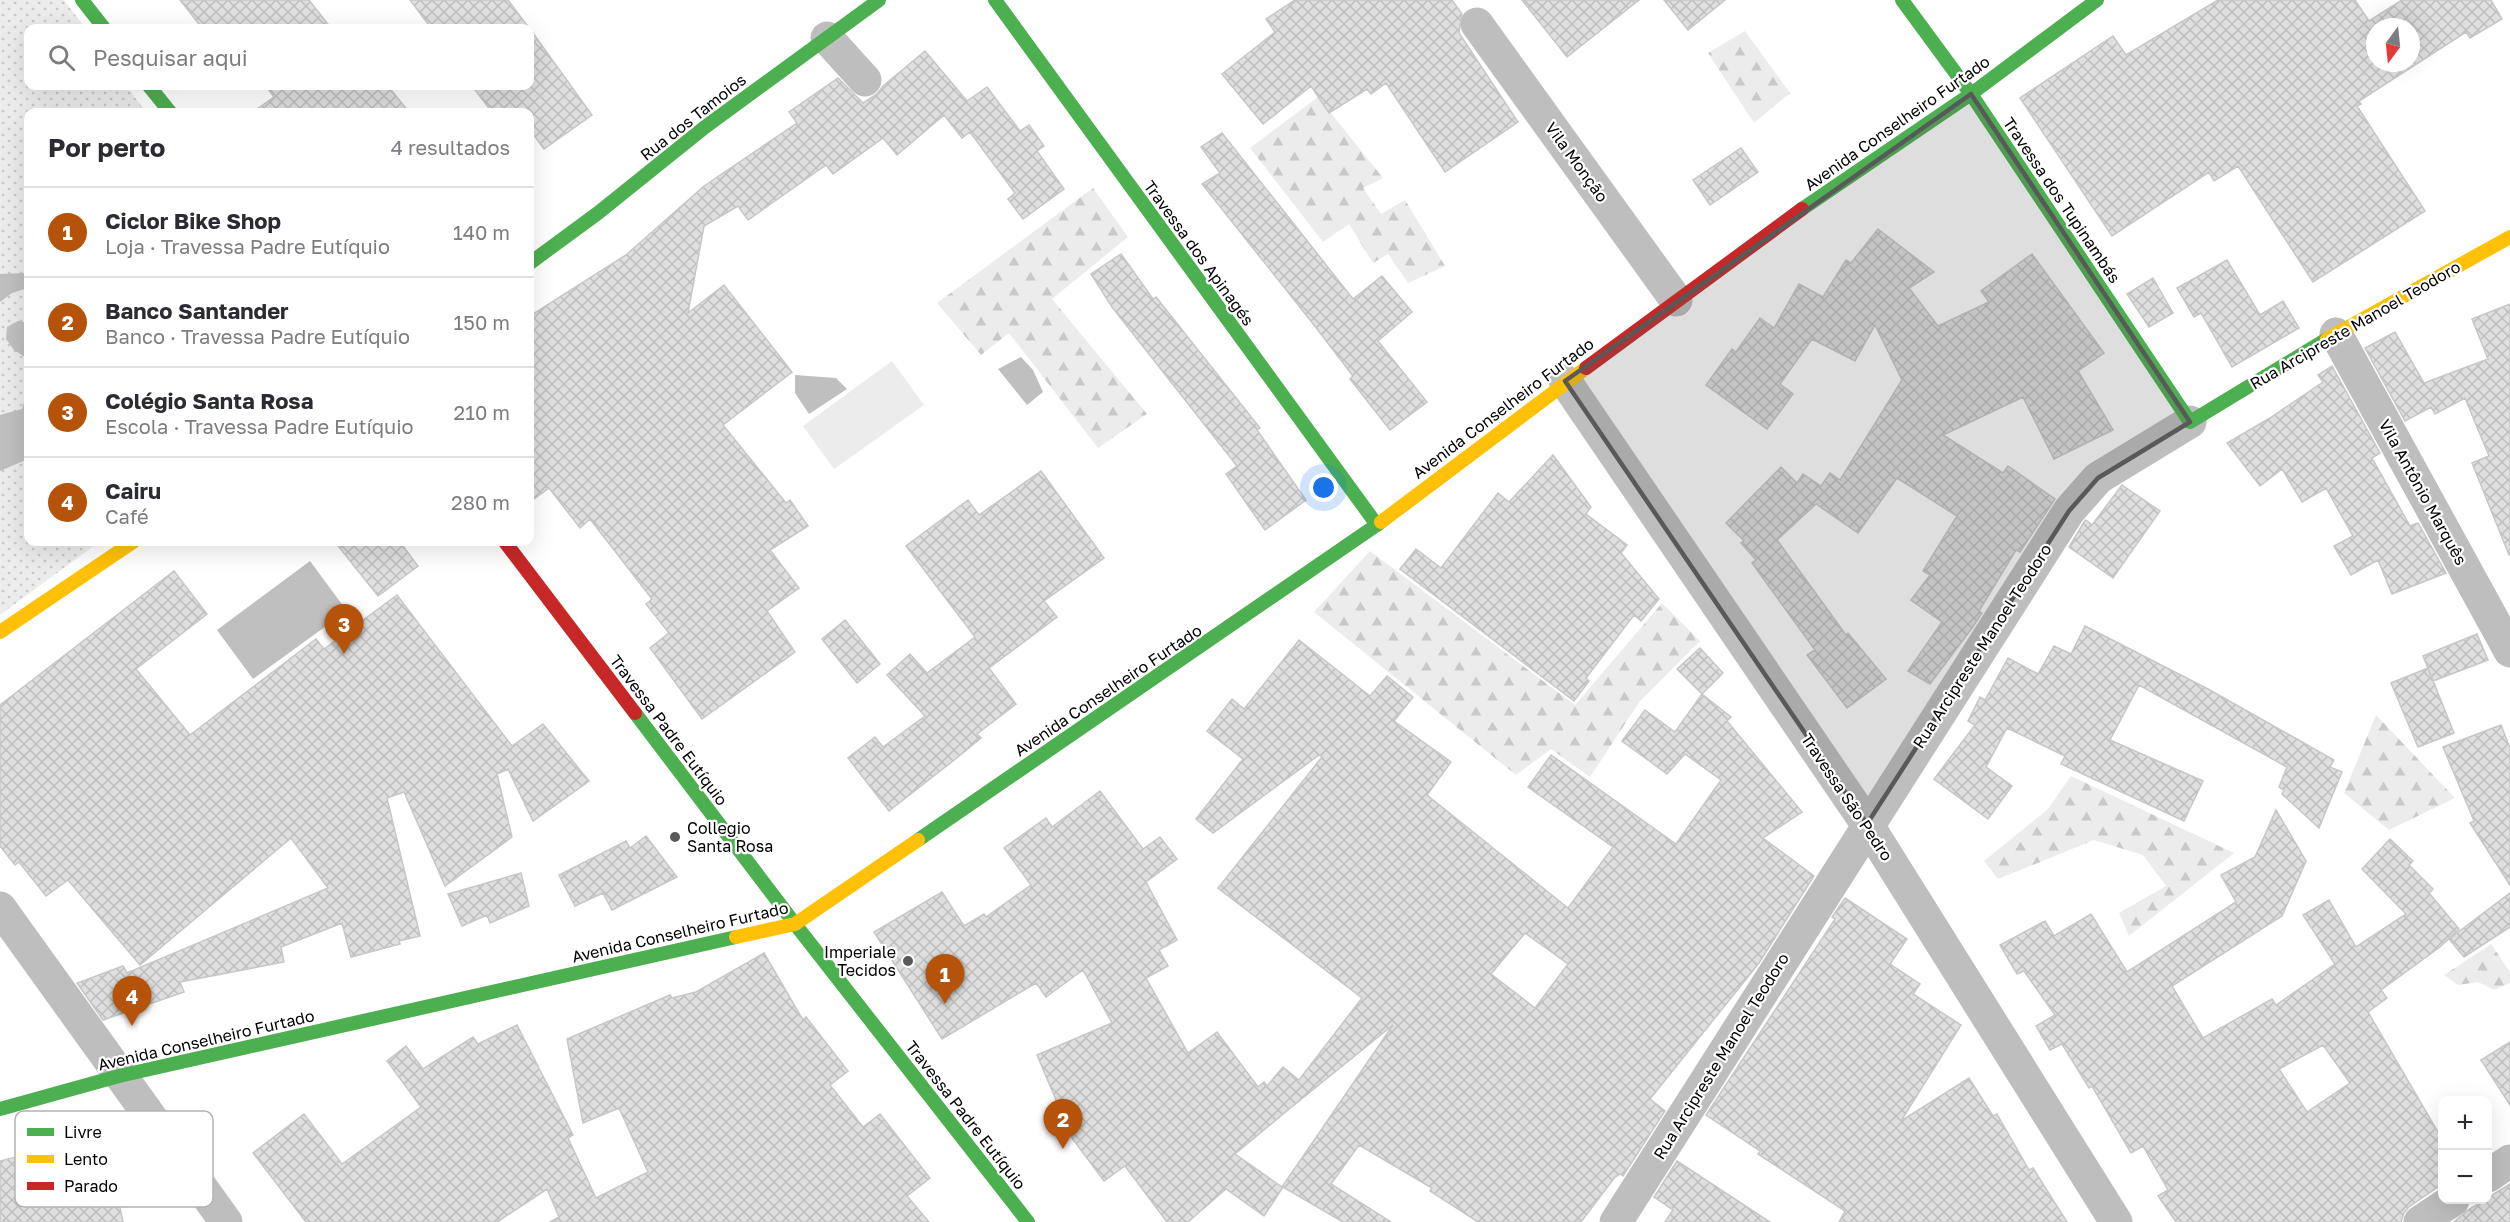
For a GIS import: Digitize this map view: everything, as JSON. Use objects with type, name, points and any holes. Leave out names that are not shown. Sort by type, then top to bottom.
[{"type":"main road","points":[[82,0],[101,24]]},
{"type":"main road","name":"Rua dos Tamoios","points":[[534,260],[598,213],[705,127],[879,0]]},
{"type":"main road","name":"Travessa dos Apinagés","points":[[995,0],[1377,525]]},
{"type":"main road","name":"Travessa dos Tupinambás","points":[[1902,0],[1971,94],[2190,422]]},
{"type":"main road","name":"Avenida Conselheiro Furtado","points":[[0,1109],[119,1076],[795,924],[1377,525],[1565,381],[1676,300],[1800,211],[1971,94],[2097,0]]},
{"type":"main road","points":[[152,90],[167,108]]},
{"type":"main road","name":"Rua Arcipreste Manoel Teodoro","points":[[2190,422],[2336,334],[2510,237]]},
{"type":"main road","points":[[0,632],[127,546]]},
{"type":"main road","name":"Travessa Padre Eutíquio","points":[[508,546],[795,924],[1028,1222]]},
{"type":"street","name":"Vila Monção","points":[[1477,24],[1676,300]]},
{"type":"street","points":[[827,38],[865,81]]},
{"type":"street","name":"Vila Antônio Marquês","points":[[2336,334],[2510,651]]},
{"type":"street","name":"Travessa São Pedro","points":[[1565,381],[1867,824],[2116,1222]]},
{"type":"street","name":"Rua Arcipreste Manoel Teodoro","points":[[1616,1222],[1867,824],[2069,511],[2098,478],[2190,422]]},
{"type":"street","points":[[0,909],[145,1111]]},
{"type":"street","points":[[2492,1173],[2510,1161]]},
{"type":"street","points":[[213,1204],[226,1222]]},
{"type":"street","points":[[2420,1222],[2447,1204]]},
{"type":"highlighted area","points":[[1971,94],[2190,422],[2098,478],[2069,511],[1867,824],[1565,381]]},
{"type":"green space","points":[[0,0],[64,0],[82,24],[24,24],[24,90],[129,90],[143,108],[24,108],[24,546],[94,546],[0,615]]},
{"type":"green space","points":[[1745,31],[1790,93],[1754,123],[1708,53]]},
{"type":"green space","points":[[1318,97],[1383,178],[1363,188],[1381,214],[1405,200],[1445,266],[1408,283],[1388,254],[1373,263],[1349,224],[1323,242],[1250,148]]},
{"type":"green space","points":[[1093,188],[1128,237],[1052,299],[1147,414],[1098,448],[1009,333],[981,355],[937,303]]},
{"type":"green space","points":[[892,361],[924,405],[834,469],[803,426]]},
{"type":"green space","points":[[1370,551],[1575,705],[1662,603],[1700,641],[1640,701],[1590,777],[1551,749],[1516,775],[1314,612]]},
{"type":"green space","points":[[2376,715],[2455,798],[2389,830],[2344,793]]},
{"type":"green space","points":[[2071,776],[2234,853],[2129,936],[2119,913],[2166,886],[2143,855],[2094,840],[1998,879],[1984,861],[2047,810]]},
{"type":"green space","points":[[2491,944],[2510,972],[2510,983],[2494,990],[2478,982],[2458,985],[2444,975]]},
{"type":"shaded area","points":[[24,273],[24,289],[12,293],[0,302],[0,274]]},
{"type":"shaded area","points":[[18,321],[24,322],[24,356],[14,350],[6,339],[7,327]]},
{"type":"shaded area","points":[[1021,357],[1033,370],[1043,392],[1027,405],[998,369]]},
{"type":"shaded area","points":[[795,375],[836,378],[847,389],[809,414],[795,393]]},
{"type":"shaded area","points":[[24,402],[24,461],[0,471],[0,415],[22,409]]},
{"type":"shaded area","points":[[310,561],[347,611],[253,679],[217,630]]},
{"type":"building","points":[[180,0],[309,0],[328,24],[199,24]]},
{"type":"building","points":[[410,0],[508,0],[526,24],[428,24]]},
{"type":"building","points":[[1295,0],[1452,0],[1462,14],[1459,33],[1518,122],[1445,172],[1386,83],[1371,94],[1367,89],[1329,113],[1311,86],[1263,124],[1222,74],[1275,32],[1266,19]]},
{"type":"building","points":[[1522,0],[1639,0],[1567,57]]},
{"type":"building","points":[[1664,0],[1725,0],[1688,30]]},
{"type":"building","points":[[2218,0],[2355,0],[2367,18],[2366,72],[2404,72],[2359,101],[2361,104],[2357,106],[2425,211],[2313,282],[2238,166],[2214,181],[2209,172],[2112,236],[2020,98],[2113,36],[2126,55]]},
{"type":"building","points":[[2402,0],[2491,0],[2502,19],[2470,38],[2466,32],[2420,62],[2420,18],[2374,18]]},
{"type":"building","points":[[534,35],[592,115],[544,149],[534,135],[534,108],[489,108],[475,90],[534,90]]},
{"type":"building","points":[[925,51],[967,101],[987,87],[1020,131],[1029,125],[1044,146],[1037,151],[1064,189],[1023,219],[1008,199],[1015,193],[970,132],[962,138],[944,115],[897,155],[883,138],[833,174],[826,165],[748,220],[738,206],[704,226],[688,313],[724,285],[792,372],[723,425],[786,503],[790,500],[808,526],[770,550],[799,588],[767,611],[795,652],[702,719],[650,648],[669,633],[646,604],[652,599],[590,519],[580,528],[549,488],[534,499],[534,313],[626,255],[704,186],[797,123],[789,112],[838,78],[863,103],[877,94],[883,86]]},
{"type":"building","points":[[269,90],[391,90],[406,108],[259,108],[274,97]]},
{"type":"building","points":[[1222,133],[1353,299],[1382,276],[1412,312],[1378,341],[1427,402],[1390,430],[1350,379],[1353,376],[1202,184],[1220,173],[1201,147]]},
{"type":"building","points":[[1741,148],[1758,172],[1710,205],[1693,180]]},
{"type":"building","points":[[1878,229],[1934,272],[1909,288],[1938,326],[1989,302],[1981,291],[2032,254],[2104,353],[2078,371],[2113,430],[2054,459],[2023,397],[1943,435],[2003,473],[2008,466],[2055,499],[2020,552],[2016,550],[1979,611],[1982,613],[1930,684],[1908,671],[1942,622],[1911,600],[1930,575],[1923,571],[1957,516],[1897,478],[1858,533],[1816,504],[1777,540],[1846,635],[1848,633],[1886,679],[1847,708],[1807,655],[1815,650],[1752,563],[1756,560],[1741,543],[1744,541],[1726,523],[1781,467],[1797,483],[1803,474],[1821,486],[1830,473],[1840,480],[1902,380],[1875,325],[1855,361],[1812,339],[1780,384],[1793,394],[1767,429],[1706,385],[1732,349],[1736,352],[1760,318],[1774,328],[1799,284],[1823,297],[1846,260],[1851,263]]},
{"type":"building","points":[[1121,254],[1153,299],[1156,297],[1260,428],[1257,430],[1306,500],[1265,530],[1226,474],[1237,466],[1112,307],[1091,274]]},
{"type":"building","points":[[2227,260],[2260,315],[2283,301],[2299,328],[2232,367],[2201,313],[2194,317],[2177,288]]},
{"type":"building","points":[[2153,278],[2173,313],[2149,327],[2127,294]]},
{"type":"building","points":[[2510,304],[2509,555],[2472,463],[2489,456],[2465,398],[2435,414],[2431,407],[2405,421],[2365,348],[2395,332],[2424,383],[2488,359],[2472,319]]},
{"type":"building","points":[[2332,366],[2380,453],[2372,458],[2410,526],[2418,523],[2446,573],[2392,594],[2378,560],[2351,575],[2334,546],[2353,536],[2326,488],[2302,502],[2282,469],[2260,486],[2227,443],[2270,418],[2323,382],[2318,375]]},
{"type":"building","points":[[1553,455],[1591,507],[1586,514],[1627,545],[1621,553],[1659,599],[1641,621],[1634,615],[1586,678],[1589,681],[1574,701],[1400,569],[1416,549],[1441,568],[1498,493],[1509,502]]},
{"type":"building","points":[[1041,471],[1104,558],[1044,601],[1057,617],[989,668],[1016,704],[977,734],[981,738],[889,811],[848,758],[875,737],[883,747],[925,716],[887,675],[910,654],[927,673],[975,637],[906,546],[968,500],[979,515]]},
{"type":"building","points":[[2122,485],[2160,511],[2113,578],[2069,547],[2084,522],[2086,520],[2092,525]]},
{"type":"building","points":[[338,546],[403,546],[418,566],[378,596]]},
{"type":"building","points":[[174,571],[207,614],[136,669],[190,735],[316,639],[324,649],[397,595],[512,746],[543,724],[589,781],[533,821],[508,769],[497,774],[512,837],[445,886],[404,792],[387,798],[420,936],[399,941],[400,944],[351,957],[342,923],[281,947],[284,962],[180,982],[184,992],[103,1020],[77,983],[123,966],[127,973],[328,888],[291,838],[140,965],[68,880],[46,896],[19,862],[15,865],[0,846],[0,705]]},
{"type":"building","points":[[845,620],[880,664],[857,683],[822,639]]},
{"type":"building","points":[[2085,626],[2208,689],[2334,760],[2330,767],[2342,772],[2319,828],[2282,794],[2284,790],[2279,787],[2287,767],[2139,685],[2110,740],[2203,781],[2184,821],[2061,764],[2065,756],[2007,728],[1986,767],[2012,786],[1988,819],[1934,779],[1975,725],[1968,721],[1980,697],[1985,700],[2008,658],[2038,674],[2054,646],[2071,654]]},
{"type":"building","points":[[2477,634],[2488,660],[2433,681],[2423,656]]},
{"type":"building","points":[[1299,640],[1370,696],[1387,676],[1413,697],[1394,721],[1451,762],[1427,795],[1568,908],[1613,847],[1528,787],[1551,755],[1676,844],[1721,780],[1685,754],[1667,774],[1622,741],[1645,710],[1675,732],[1702,694],[1731,717],[1727,721],[1802,812],[1763,838],[1814,876],[1759,963],[1650,1099],[1665,1111],[1623,1176],[1620,1174],[1615,1177],[1581,1222],[1478,1222],[1430,1191],[1432,1188],[1359,1145],[1331,1184],[1391,1222],[1343,1222],[1283,1187],[1264,1216],[1226,1189],[1188,1222],[1167,1222],[1125,1166],[1104,1181],[1072,1138],[1037,1055],[1112,1023],[1083,970],[1046,997],[1036,983],[942,1039],[874,932],[942,892],[964,926],[984,914],[986,917],[1031,885],[1004,848],[1046,818],[1052,827],[1100,791],[1143,849],[1160,837],[1177,859],[1146,882],[1177,940],[1159,950],[1168,966],[1146,978],[1188,1053],[1217,1032],[1258,1087],[1264,1082],[1267,1086],[1283,1067],[1299,1080],[1362,998],[1218,888],[1322,757],[1319,755],[1213,833],[1196,819],[1243,759],[1207,731],[1232,699],[1244,709]],"holes":[[[1525,933],[1568,964],[1535,1008],[1491,974]],[[1393,1025],[1282,1187],[1235,1154],[1288,1110]]]},
{"type":"building","points":[[1700,648],[1723,673],[1702,694],[1677,669]]},
{"type":"building","points":[[2428,668],[2454,733],[2418,747],[2391,683]]},
{"type":"building","points":[[2501,725],[2510,748],[2510,885],[2470,823],[2474,821],[2443,747]]},
{"type":"building","points":[[2276,810],[2306,861],[2282,916],[2172,986],[2203,1038],[2272,999],[2276,1005],[2335,964],[2303,915],[2329,900],[2356,947],[2406,914],[2362,869],[2390,839],[2413,861],[2409,865],[2433,889],[2429,893],[2459,929],[2440,947],[2381,990],[2387,998],[2368,1012],[2438,1132],[2438,1187],[2409,1207],[2401,1222],[2176,1222],[2158,1196],[2168,1190],[2143,1146],[2131,1153],[2092,1086],[2089,1088],[2062,1044],[2050,1050],[2036,1026],[2055,1015],[2024,971],[2017,974],[2000,945],[2045,921],[2054,936],[2091,914],[2127,972],[2236,902],[2221,875],[2255,857]],"holes":[[[2323,1045],[2350,1083],[2307,1112],[2279,1069]]]},
{"type":"building","points":[[646,836],[677,877],[612,910],[603,893],[575,906],[559,875],[626,841],[630,848]]},
{"type":"building","points":[[521,873],[529,906],[490,923],[487,915],[462,926],[448,894]]},
{"type":"building","points":[[2510,893],[2510,927],[2464,957],[2449,939]]},
{"type":"building","points":[[1845,898],[1907,939],[1890,964],[1920,984],[1913,994],[1961,1025],[1901,1121],[1969,1078],[1993,1116],[1997,1114],[2029,1170],[2033,1168],[2067,1222],[1839,1222],[1845,1211],[1758,1154],[1760,1151],[1706,1115],[1835,919],[1832,917]]},
{"type":"building","points":[[764,953],[803,1020],[806,1017],[848,1071],[830,1085],[863,1127],[880,1114],[930,1178],[907,1196],[929,1222],[550,1222],[559,1217],[547,1189],[497,1222],[306,1222],[253,1153],[304,1114],[342,1164],[421,1107],[387,1061],[406,1046],[423,1069],[473,1037],[478,1044],[517,1025],[573,1135],[568,1138],[596,1198],[648,1172],[619,1108],[583,1123],[567,1039],[670,995],[672,998],[696,992]]},
{"type":"building","points":[[2510,1042],[2510,1105],[2481,1060]]},
{"type":"building","points":[[15,1157],[15,1207],[120,1207],[123,1222],[0,1222],[0,1161]]},
{"type":"building","points":[[1677,1161],[1770,1222],[1665,1222],[1673,1210],[1654,1197]]},
{"type":"building","points":[[2510,1184],[2510,1222],[2454,1222],[2478,1204],[2492,1204],[2492,1195]]},
{"type":"traffic: fast","points":[[82,0],[101,24]]},
{"type":"traffic: fast","points":[[534,260],[598,213],[705,127],[879,0]]},
{"type":"traffic: fast","points":[[995,0],[1377,525]]},
{"type":"traffic: fast","points":[[1902,0],[1971,94],[2190,422],[2327,339]]},
{"type":"traffic: fast","points":[[1802,209],[1971,94],[2097,0]]},
{"type":"traffic: fast","points":[[152,90],[167,108]]},
{"type":"traffic: fast","points":[[918,840],[1381,522]]},
{"type":"traffic: fast","points":[[635,713],[795,924],[1028,1222]]},
{"type":"traffic: fast","points":[[0,1109],[119,1076],[736,937]]},
{"type":"traffic: slow","points":[[2327,339],[2510,237]]},
{"type":"traffic: slow","points":[[1381,522],[1586,368]]},
{"type":"traffic: slow","points":[[0,632],[127,546]]},
{"type":"traffic: slow","points":[[736,937],[795,924],[918,840]]},
{"type":"traffic: jam","points":[[1586,368],[1802,209]]},
{"type":"traffic: jam","points":[[508,546],[635,713]]},
{"type":"place","name":"Colégio Santa Rosa","points":[[344,654]]},
{"type":"place","name":"Collegio Santa Rosa","points":[[675,837]]},
{"type":"place","name":"Imperiale Tecidos","points":[[908,961]]},
{"type":"place","name":"Ciclor Bike Shop","points":[[945,1004]]},
{"type":"place","name":"Cairu","points":[[132,1026]]},
{"type":"place","name":"Banco Santander","points":[[1063,1149]]}]
